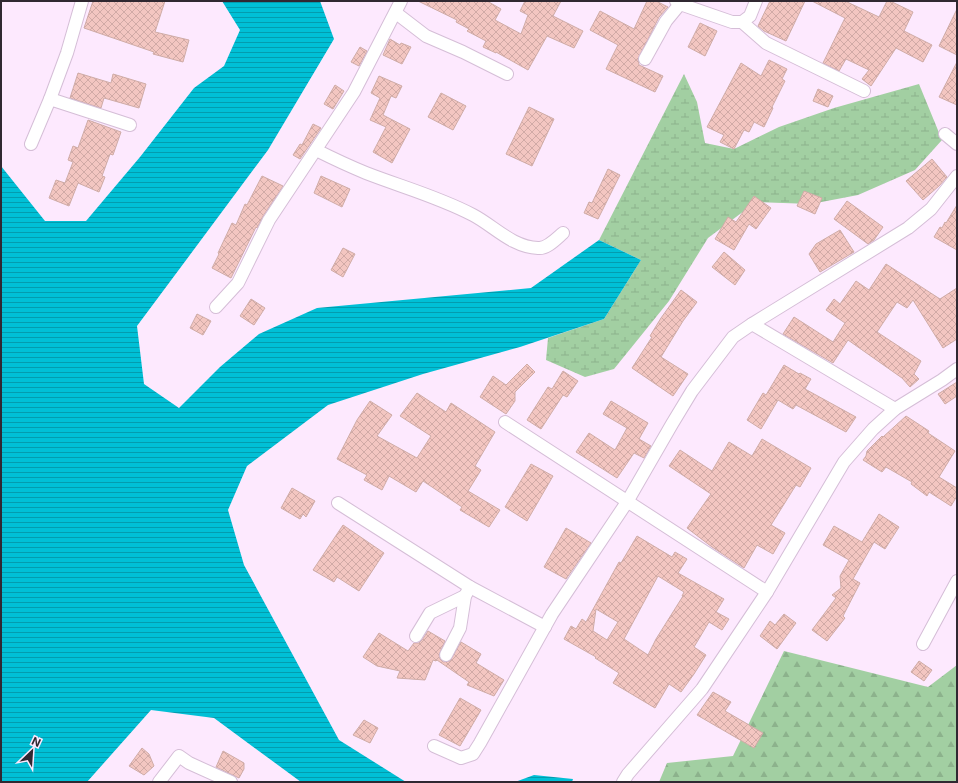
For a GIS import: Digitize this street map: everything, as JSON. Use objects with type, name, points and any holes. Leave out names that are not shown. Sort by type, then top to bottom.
[{"type":"street","points":[[31,144],[67,53],[82,1]]},
{"type":"street","points":[[216,308],[238,283],[269,220],[354,92],[401,1]]},
{"type":"street","points":[[645,59],[666,20],[678,3],[732,22],[742,22],[750,16],[756,1]]},
{"type":"street","points":[[396,13],[426,36],[463,52],[507,74]]},
{"type":"street","points":[[742,22],[766,43],[864,90]]},
{"type":"street","points":[[50,99],[130,125]]},
{"type":"street","points":[[945,134],[957,144]]},
{"type":"street","points":[[316,150],[365,172],[429,195],[468,213],[502,235],[526,246],[539,249],[549,245],[563,233]]},
{"type":"street","points":[[434,746],[461,758],[473,754],[552,614],[627,502],[692,391],[733,337],[908,228],[931,209],[957,176]]},
{"type":"street","points":[[752,324],[895,409]]},
{"type":"street","points":[[623,782],[628,774],[702,689],[767,592],[844,462],[873,429],[895,409],[957,369]]},
{"type":"street","points":[[505,422],[767,592]]},
{"type":"street","points":[[338,503],[468,592],[545,627]]},
{"type":"street","points":[[924,644],[957,581]]},
{"type":"street","points":[[416,636],[430,613],[468,592]]},
{"type":"street","points":[[446,655],[460,628],[468,592]]},
{"type":"street","points":[[159,782],[179,756],[189,763],[231,782]]},
{"type":"green space","points":[[684,74],[697,102],[705,143],[734,149],[779,127],[834,108],[919,84],[942,140],[915,170],[858,195],[811,204],[756,202],[708,238],[669,301],[614,369],[585,377],[546,360],[548,338],[604,319],[641,260],[599,240]]},
{"type":"green space","points":[[784,651],[928,687],[957,665],[957,782],[659,782],[667,763],[733,756]]},
{"type":"water","points":[[222,1],[320,1],[334,39],[268,150],[137,326],[144,384],[179,408],[220,367],[259,334],[317,308],[531,288],[599,240],[641,260],[604,319],[520,347],[423,374],[328,405],[247,466],[228,510],[244,565],[339,740],[406,782],[301,782],[214,718],[151,710],[87,782],[1,782],[1,166],[45,221],[86,221],[140,157],[194,88],[224,66],[240,30]]},
{"type":"water","points":[[534,775],[573,779],[572,782],[515,782]]},
{"type":"building","points":[[93,1],[165,1],[155,32],[189,40],[183,62],[153,54],[154,52],[84,28]]},
{"type":"building","points":[[418,1],[487,1],[501,9],[495,20],[521,34],[528,15],[520,11],[525,1],[561,1],[553,16],[583,31],[574,48],[547,36],[528,70],[496,52],[483,47],[486,41],[467,31],[469,29],[456,22],[457,20]]},
{"type":"building","points":[[647,1],[656,1],[668,7],[659,17],[638,59],[639,65],[663,76],[655,92],[606,69],[618,45],[590,30],[600,11],[634,29]]},
{"type":"building","points":[[770,1],[805,1],[786,41],[764,31],[758,26]]},
{"type":"building","points":[[812,1],[845,1],[879,17],[887,1],[890,1],[913,12],[904,31],[932,45],[923,62],[896,48],[871,86],[862,79],[869,70],[846,59],[839,71],[823,63],[845,18]]},
{"type":"building","points":[[957,9],[957,55],[939,46]]},
{"type":"building","points":[[700,23],[717,31],[705,56],[688,47]]},
{"type":"building","points":[[390,39],[400,45],[401,43],[411,47],[402,64],[383,55]]},
{"type":"building","points":[[360,47],[367,51],[359,66],[351,62]]},
{"type":"building","points":[[769,60],[787,69],[782,79],[785,81],[764,127],[754,122],[749,132],[744,130],[734,149],[720,142],[724,135],[707,127],[741,63],[761,76]]},
{"type":"building","points":[[957,62],[957,105],[939,97]]},
{"type":"building","points":[[78,73],[111,83],[113,74],[146,84],[139,108],[104,98],[101,108],[70,98]]},
{"type":"building","points":[[379,76],[402,86],[396,98],[391,96],[383,115],[410,129],[392,163],[373,152],[386,127],[370,120],[380,98],[371,93]]},
{"type":"building","points":[[335,85],[344,91],[333,109],[324,104]]},
{"type":"building","points":[[818,89],[833,96],[828,107],[813,101]]},
{"type":"building","points":[[441,93],[466,106],[453,130],[428,117]]},
{"type":"building","points":[[529,107],[554,119],[532,166],[506,154]]},
{"type":"building","points":[[88,120],[121,132],[113,155],[110,154],[102,176],[105,177],[99,192],[78,183],[69,206],[49,198],[56,180],[65,183],[73,162],[68,160],[73,146],[78,148]]},
{"type":"building","points":[[313,124],[321,128],[300,159],[293,155],[300,144],[302,145]]},
{"type":"building","points":[[932,159],[947,177],[923,200],[906,181]]},
{"type":"building","points":[[608,169],[620,175],[598,219],[584,213],[589,202],[592,203]]},
{"type":"building","points":[[262,176],[283,186],[263,216],[257,228],[256,227],[231,278],[212,268],[232,223],[236,225],[245,204],[247,205]]},
{"type":"building","points":[[321,176],[350,189],[342,207],[314,193]]},
{"type":"building","points":[[804,191],[822,198],[815,214],[797,206]]},
{"type":"building","points":[[754,196],[771,208],[756,229],[749,224],[734,250],[715,239],[728,217],[736,222]]},
{"type":"building","points":[[847,201],[883,227],[874,240],[868,244],[834,219]]},
{"type":"building","points":[[957,205],[957,250],[934,237],[940,227],[942,228],[945,222],[946,223]]},
{"type":"building","points":[[840,230],[854,252],[820,272],[809,254],[816,244]]},
{"type":"building","points":[[343,248],[355,254],[343,277],[331,270]]},
{"type":"building","points":[[724,252],[745,270],[735,285],[712,267]]},
{"type":"building","points":[[886,264],[940,299],[957,288],[957,339],[943,348],[913,300],[907,308],[897,302],[877,332],[921,361],[914,374],[919,379],[910,387],[902,378],[848,340],[833,363],[783,334],[794,317],[833,342],[845,323],[826,310],[834,299],[840,304],[856,281],[869,290]]},
{"type":"building","points":[[681,290],[697,302],[683,321],[661,357],[688,374],[673,396],[632,368],[652,337],[650,336],[661,318]]},
{"type":"building","points":[[251,299],[265,308],[254,325],[240,316]]},
{"type":"building","points":[[197,314],[211,321],[203,335],[190,328]]},
{"type":"building","points":[[527,364],[535,372],[515,392],[515,401],[506,414],[480,397],[493,376],[506,385]]},
{"type":"building","points":[[784,365],[811,379],[805,389],[856,417],[846,432],[796,405],[793,409],[778,400],[761,429],[747,420],[763,393],[766,395]]},
{"type":"building","points":[[563,371],[578,381],[567,397],[563,395],[541,429],[527,420],[548,387],[552,389]]},
{"type":"building","points":[[957,382],[957,396],[945,404],[938,394]]},
{"type":"building","points":[[417,393],[446,412],[451,403],[495,432],[475,466],[481,470],[468,491],[500,510],[489,527],[460,510],[462,507],[423,481],[416,492],[389,476],[382,490],[364,480],[367,475],[337,459],[357,420],[370,401],[392,415],[377,436],[417,458],[431,436],[400,416]]},
{"type":"building","points":[[611,401],[648,423],[639,439],[651,446],[644,458],[634,453],[617,478],[576,452],[589,433],[615,450],[627,428],[603,414]]},
{"type":"building","points":[[906,416],[955,451],[939,477],[957,488],[957,496],[951,506],[929,492],[927,496],[911,484],[912,482],[886,467],[882,472],[863,460],[867,451]]},
{"type":"building","points":[[762,439],[811,468],[800,487],[796,485],[771,525],[785,533],[773,554],[757,545],[744,568],[687,528],[711,494],[669,466],[680,450],[712,471],[729,442],[752,456]]},
{"type":"building","points":[[531,464],[553,476],[527,521],[505,507]]},
{"type":"building","points":[[292,488],[315,501],[306,517],[303,514],[300,519],[281,508]]},
{"type":"building","points":[[879,514],[899,527],[885,549],[874,542],[853,579],[860,583],[843,616],[845,618],[827,641],[812,630],[836,598],[832,595],[841,588],[840,576],[849,560],[823,545],[834,526],[862,542]]},
{"type":"building","points":[[343,525],[384,553],[359,591],[337,577],[334,582],[313,570]]},
{"type":"building","points":[[566,528],[591,543],[566,579],[544,567]]},
{"type":"building","points":[[637,536],[672,557],[675,552],[687,559],[678,573],[724,599],[716,612],[729,619],[722,630],[709,622],[694,647],[706,655],[681,692],[669,684],[655,708],[613,683],[619,673],[595,658],[596,657],[564,639],[571,626],[576,629],[582,619],[586,622],[619,562],[621,563]],"holes":[[[658,576],[684,592],[648,655],[624,639]],[[596,609],[618,622],[607,640],[593,631]]]},
{"type":"building","points":[[784,614],[796,623],[777,649],[760,636],[770,621],[775,625]]},
{"type":"building","points":[[428,631],[445,641],[439,655],[443,662],[450,661],[461,642],[481,654],[476,663],[504,680],[494,696],[467,685],[469,682],[437,660],[433,660],[425,680],[397,678],[400,671],[377,666],[363,657],[379,633],[408,651],[414,643],[419,643],[422,640]]},
{"type":"building","points":[[919,661],[932,670],[924,681],[911,672]]},
{"type":"building","points":[[713,692],[731,702],[725,711],[763,733],[754,748],[697,715]]},
{"type":"building","points":[[460,698],[481,710],[460,746],[439,735]]},
{"type":"building","points":[[364,720],[378,728],[370,743],[353,735]]},
{"type":"building","points":[[142,748],[149,754],[154,766],[144,775],[129,766]]},
{"type":"building","points":[[223,751],[244,763],[244,769],[239,778],[216,767]]}]
